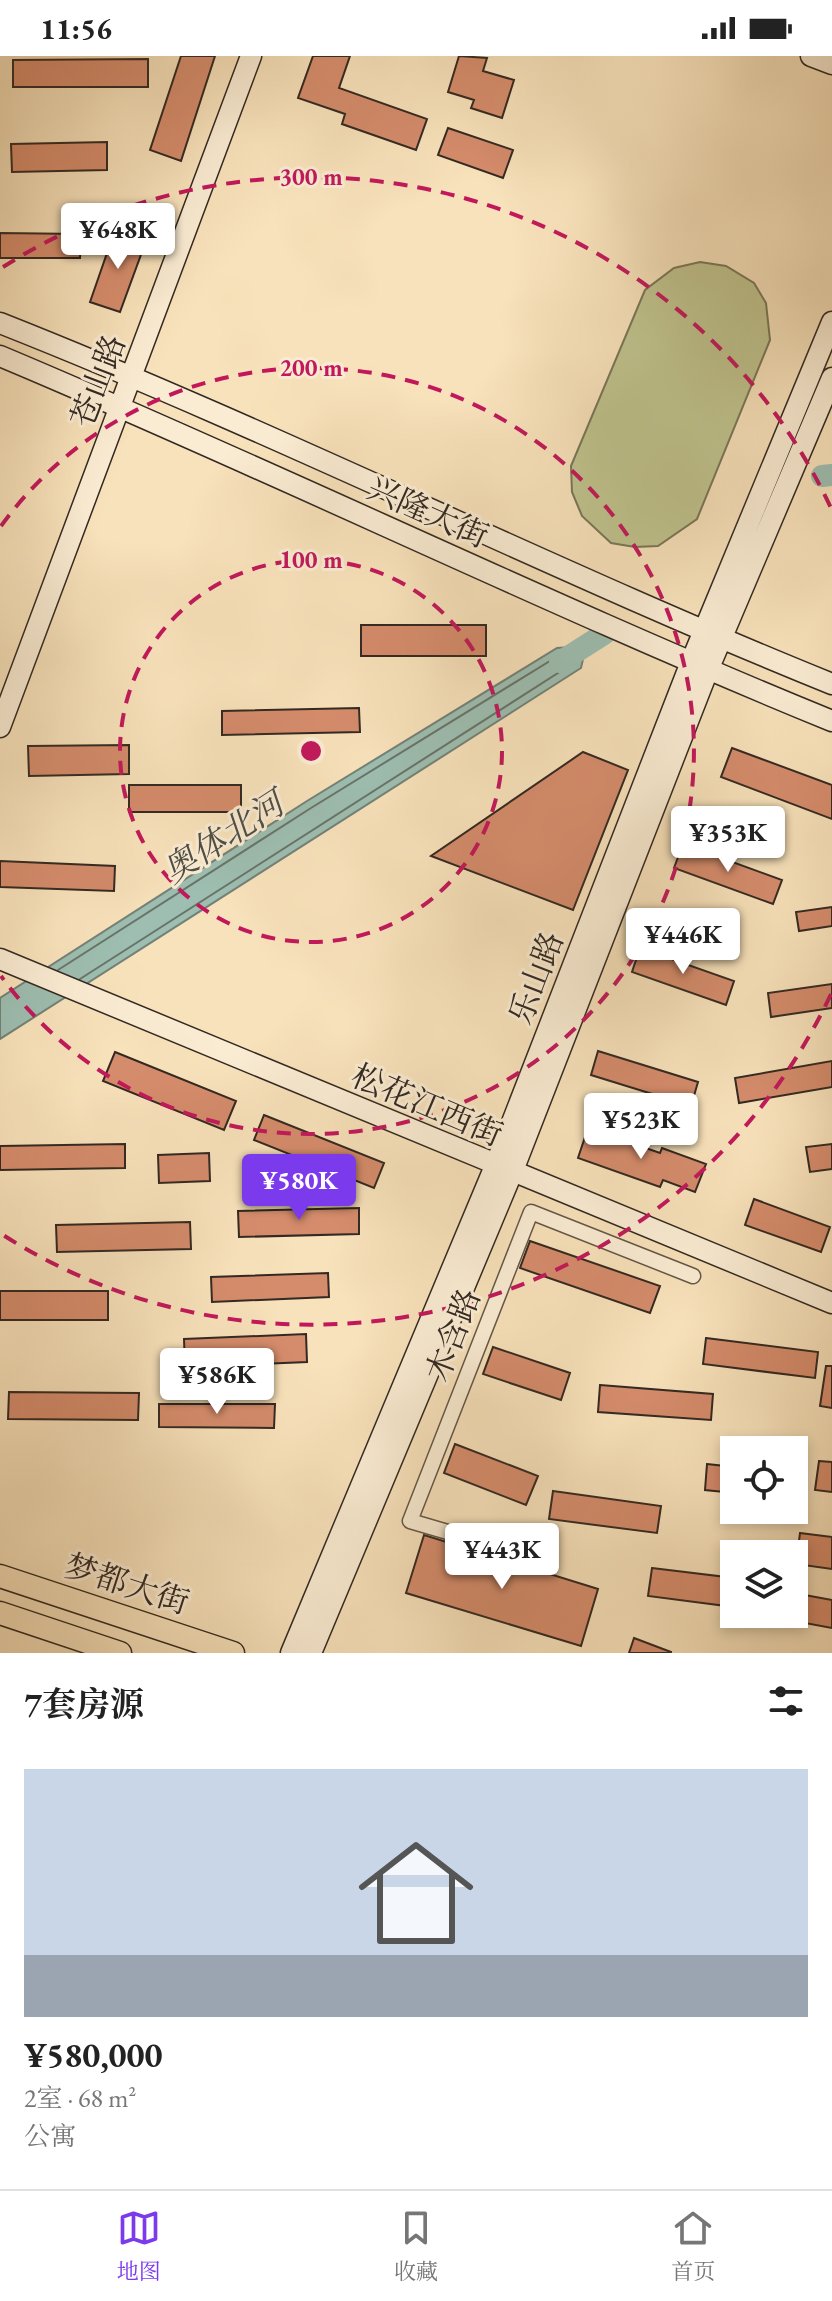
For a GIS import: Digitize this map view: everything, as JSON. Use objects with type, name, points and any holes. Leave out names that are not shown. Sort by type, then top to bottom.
[{"type":"main road","name":"梦都大街","points":[[0,1576],[233,1653]]},
{"type":"main road","name":"梦都大街","points":[[0,1613],[120,1653]]},
{"type":"street","name":"苍山路","points":[[126,374],[238,56]]},
{"type":"street","name":"苍山路","points":[[0,693],[251,56]]},
{"type":"street","points":[[811,56],[832,64]]},
{"type":"street","name":"乐山路","points":[[713,635],[832,322]]},
{"type":"street","name":"兴隆大街","points":[[0,323],[126,374],[713,635],[832,684]]},
{"type":"street","name":"兴隆大街","points":[[0,356],[114,403],[699,666],[832,721]]},
{"type":"street","name":"乐山路","points":[[311,1653],[504,1169],[699,666],[832,378]]},
{"type":"street","name":"苍山路","points":[[0,727],[114,403]]},
{"type":"street","name":"松花江西街","points":[[7,962],[832,1303]]},
{"type":"street","name":"乐山路","points":[[291,1653],[504,1169]]},
{"type":"street","name":"木含路","points":[[533,1557],[410,1521],[531,1212],[693,1276]]},
{"type":"green space","points":[[700,262],[726,266],[754,283],[766,303],[770,340],[697,519],[658,546],[635,547],[611,543],[582,516],[572,492],[571,466],[645,290],[674,268]]},
{"type":"water","points":[[586,646],[581,668],[0,1039],[0,998],[307,801],[557,648]]},
{"type":"building","points":[[181,56],[215,56],[181,161],[150,150]]},
{"type":"building","points":[[313,56],[350,56],[339,88],[427,119],[416,150],[342,124],[345,114],[298,98]]},
{"type":"building","points":[[459,56],[487,58],[483,71],[514,80],[502,118],[471,108],[474,100],[448,92]]},
{"type":"building","points":[[148,59],[148,87],[13,87],[13,60]]},
{"type":"building","points":[[448,128],[513,150],[503,178],[438,155]]},
{"type":"building","points":[[107,142],[107,170],[12,172],[11,144]]},
{"type":"building","points":[[115,230],[146,241],[120,312],[90,302]]},
{"type":"building","points":[[0,233],[81,234],[80,258],[0,258]]},
{"type":"building","points":[[361,625],[486,625],[486,656],[361,656]]},
{"type":"building","points":[[359,708],[360,732],[222,735],[222,711]]},
{"type":"building","points":[[129,745],[129,774],[29,776],[28,746]]},
{"type":"building","points":[[732,748],[832,785],[832,819],[721,777]]},
{"type":"building","points":[[583,752],[628,770],[573,910],[431,856]]},
{"type":"building","points":[[129,785],[241,785],[241,812],[129,812]]},
{"type":"building","points":[[683,844],[782,880],[773,904],[674,868]]},
{"type":"building","points":[[0,861],[115,866],[114,891],[0,887]]},
{"type":"building","points":[[832,907],[832,926],[799,931],[796,912]]},
{"type":"building","points":[[640,948],[734,981],[726,1005],[632,972]]},
{"type":"building","points":[[832,984],[832,1008],[771,1017],[768,993]]},
{"type":"building","points":[[598,1051],[698,1082],[691,1106],[591,1075]]},
{"type":"building","points":[[115,1052],[236,1101],[224,1130],[103,1081]]},
{"type":"building","points":[[832,1061],[832,1087],[739,1103],[735,1078]]},
{"type":"building","points":[[264,1115],[384,1163],[374,1188],[254,1140]]},
{"type":"building","points":[[588,1128],[660,1153],[662,1148],[706,1164],[695,1192],[663,1180],[660,1187],[578,1158]]},
{"type":"building","points":[[125,1144],[125,1168],[0,1170],[0,1146]]},
{"type":"building","points":[[832,1144],[832,1169],[810,1172],[806,1147]]},
{"type":"building","points":[[209,1153],[210,1181],[159,1183],[158,1155]]},
{"type":"building","points":[[754,1199],[830,1227],[821,1252],[745,1225]]},
{"type":"building","points":[[359,1208],[359,1234],[239,1237],[238,1211]]},
{"type":"building","points":[[190,1222],[191,1249],[57,1252],[56,1225]]},
{"type":"building","points":[[530,1241],[660,1286],[650,1313],[520,1268]]},
{"type":"building","points":[[328,1273],[329,1297],[212,1302],[211,1277]]},
{"type":"building","points":[[0,1291],[108,1291],[108,1320],[0,1320]]},
{"type":"building","points":[[306,1334],[307,1362],[185,1367],[184,1339]]},
{"type":"building","points":[[706,1338],[818,1352],[815,1378],[703,1364]]},
{"type":"building","points":[[493,1347],[570,1373],[561,1400],[483,1374]]},
{"type":"building","points":[[826,1366],[832,1366],[832,1408],[820,1406]]},
{"type":"building","points":[[600,1385],[713,1394],[711,1420],[598,1412]]},
{"type":"building","points":[[9,1392],[139,1393],[138,1420],[8,1419]]},
{"type":"building","points":[[159,1404],[275,1404],[274,1428],[159,1427]]},
{"type":"building","points":[[455,1444],[538,1476],[526,1505],[444,1473]]},
{"type":"building","points":[[819,1461],[832,1462],[832,1492],[815,1490]]},
{"type":"building","points":[[707,1464],[720,1465],[720,1492],[705,1490]]},
{"type":"building","points":[[553,1491],[661,1506],[657,1533],[549,1519]]},
{"type":"building","points":[[800,1533],[832,1537],[832,1569],[808,1566],[808,1540],[799,1540]]},
{"type":"building","points":[[424,1535],[598,1589],[581,1646],[406,1593]]},
{"type":"building","points":[[652,1568],[720,1576],[720,1605],[648,1596]]},
{"type":"building","points":[[808,1596],[832,1600],[832,1628],[808,1624]]},
{"type":"building","points":[[634,1638],[671,1652],[671,1653],[629,1653]]},
{"type":"waterway","name":"奥体北河","points":[[822,476],[832,475]]},
{"type":"waterway","name":"奥体北河","points":[[560,662],[604,634]]}]
